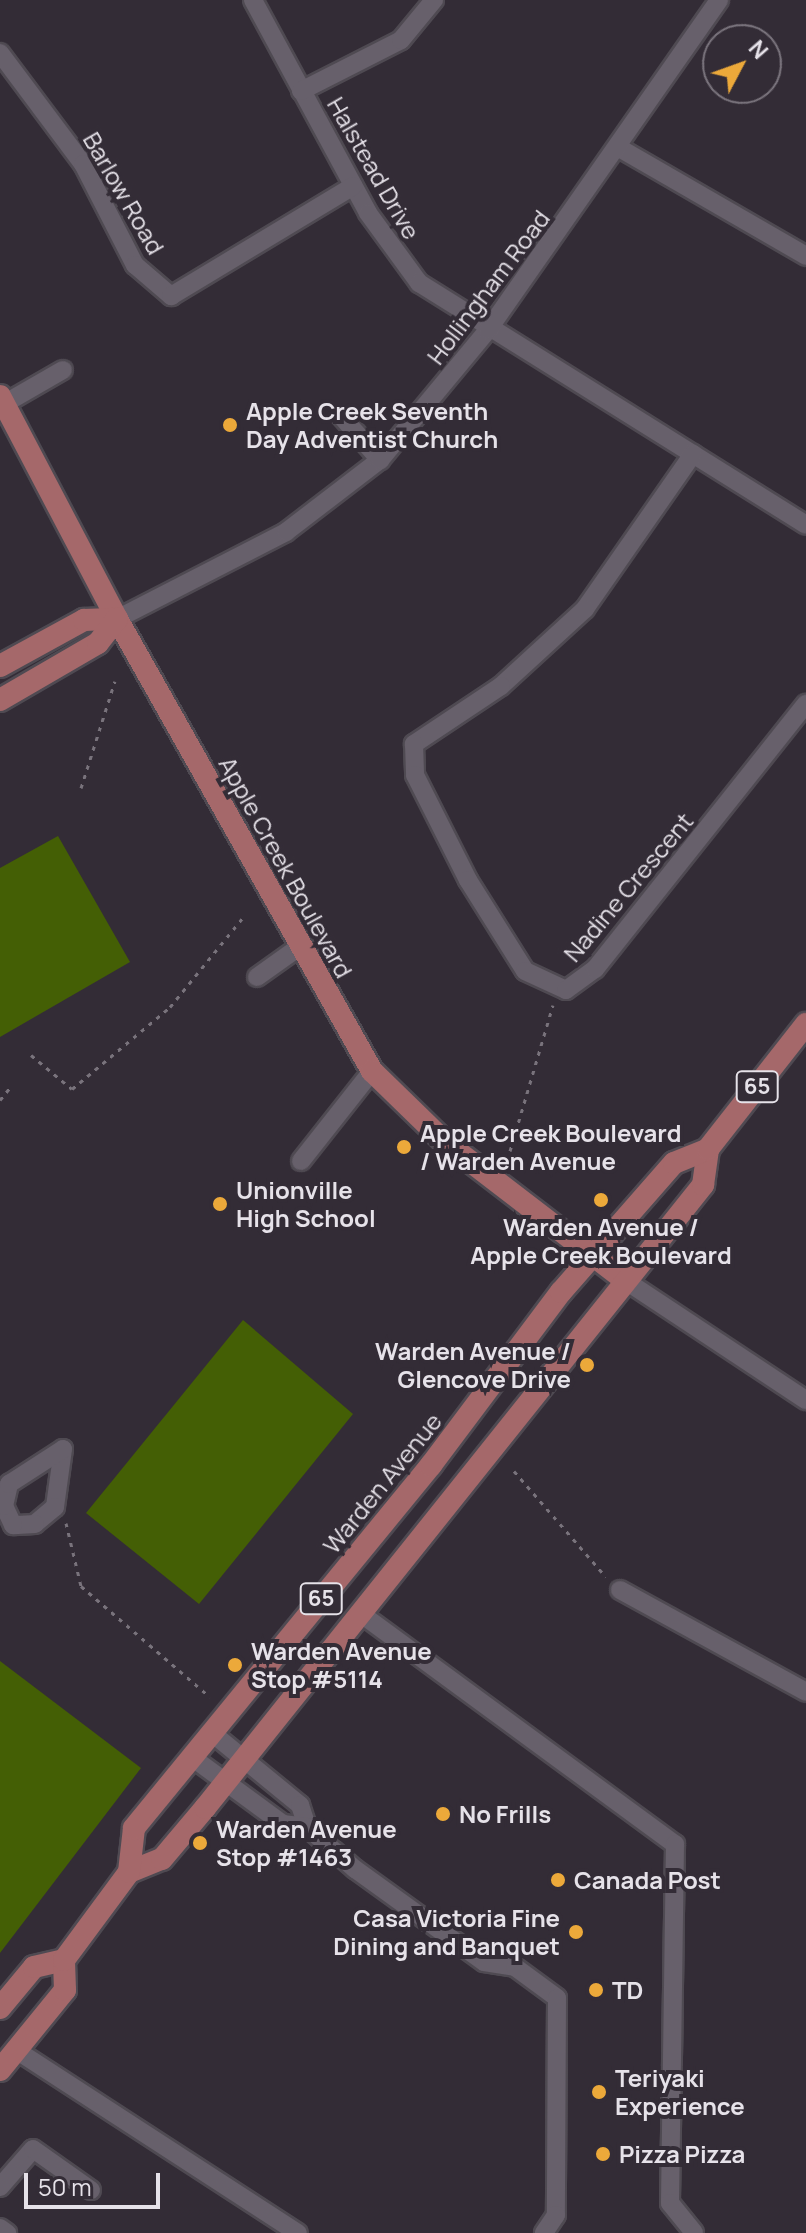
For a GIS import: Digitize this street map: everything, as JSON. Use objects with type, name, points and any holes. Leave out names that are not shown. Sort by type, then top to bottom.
[{"type":"main road","name":"Apple Creek Boulevard","points":[[2,400],[117,619],[299,947],[372,1071],[445,1142],[626,1281]]},
{"type":"main road","points":[[0,666],[84,620],[117,619]]},
{"type":"main road","points":[[0,700],[98,643],[117,619]]},
{"type":"main road","name":"Warden Avenue","points":[[0,2070],[65,1990],[64,1960],[129,1872],[134,1828],[674,1163],[708,1149],[806,1024]]},
{"type":"main road","name":"Warden Avenue","points":[[129,1872],[162,1859],[225,1783],[703,1185],[708,1149]]},
{"type":"main road","points":[[0,2008],[34,1967],[64,1960]]},
{"type":"street","name":"Halstead Drive","points":[[253,0],[353,186],[419,283],[488,330]]},
{"type":"street","points":[[301,91],[401,40],[434,0]]},
{"type":"street","name":"Hollingham Road","points":[[117,619],[286,532],[380,460],[488,330],[621,149],[719,0]]},
{"type":"street","name":"Barlow Road","points":[[0,53],[83,164],[135,265],[171,296],[353,186]]},
{"type":"street","points":[[621,149],[806,256]]},
{"type":"street","points":[[488,330],[806,525]]},
{"type":"street","points":[[2,400],[63,370]]},
{"type":"street","points":[[341,416],[380,460]]},
{"type":"street","name":"Nadine Crescent","points":[[693,454],[585,609],[412,754],[411,765],[468,880],[525,971],[555,989],[566,990],[595,969],[806,704]]},
{"type":"street","points":[[257,977],[299,947]]},
{"type":"street","points":[[301,1161],[372,1071]]},
{"type":"street","points":[[626,1281],[806,1400]]},
{"type":"street","points":[[620,1590],[806,1692]]},
{"type":"street","points":[[360,1613],[675,1844],[670,2203],[694,2233]]},
{"type":"street","points":[[212,1733],[300,1805],[307,1827]]},
{"type":"street","points":[[193,1758],[283,1824],[307,1827],[484,1962],[515,1967],[557,1998],[556,2215],[544,2233]]},
{"type":"street","points":[[16,2050],[298,2233]]},
{"type":"street","points":[[0,2187],[33,2149],[91,2190]]},
{"type":"street","points":[[0,2228],[7,2233]]},
{"type":"path","points":[[81,788],[115,681]]},
{"type":"path","points":[[31,1055],[72,1089],[170,1007],[245,915]]},
{"type":"path","points":[[510,1151],[550,1031],[555,989]]},
{"type":"path","points":[[0,1100],[12,1085]]},
{"type":"path","points":[[514,1471],[620,1590]]},
{"type":"path","points":[[63,1513],[81,1586],[207,1689],[210,1697]]},
{"type":"green space","points":[[58,836],[130,962],[0,1037],[0,868]]},
{"type":"green space","points":[[243,1320],[353,1414],[199,1604],[86,1513]]},
{"type":"green space","points":[[0,1661],[141,1768],[0,1953]]},
{"type":"place","name":"Apple Creek Seventh Day Adventist Church","points":[[230,425]]},
{"type":"place","name":"Apple Creek Boulevard / Warden Avenue","points":[[404,1147]]},
{"type":"place","name":"Warden Avenue / Apple Creek Boulevard","points":[[601,1200]]},
{"type":"place","name":"Unionville High School","points":[[220,1204]]},
{"type":"place","name":"Warden Avenue / Glencove Drive","points":[[587,1365]]},
{"type":"place","name":"Warden Avenue Stop #5114","points":[[235,1665]]},
{"type":"place","name":"No Frills","points":[[443,1814]]},
{"type":"place","name":"Warden Avenue Stop #1463","points":[[200,1843]]},
{"type":"place","name":"Canada Post","points":[[558,1880]]},
{"type":"place","name":"Casa Victoria Fine Dining and Banquet","points":[[576,1932]]},
{"type":"place","name":"TD","points":[[596,1990]]},
{"type":"place","name":"Teriyaki Experience","points":[[599,2092]]},
{"type":"place","name":"Pizza Pizza","points":[[603,2154]]}]
